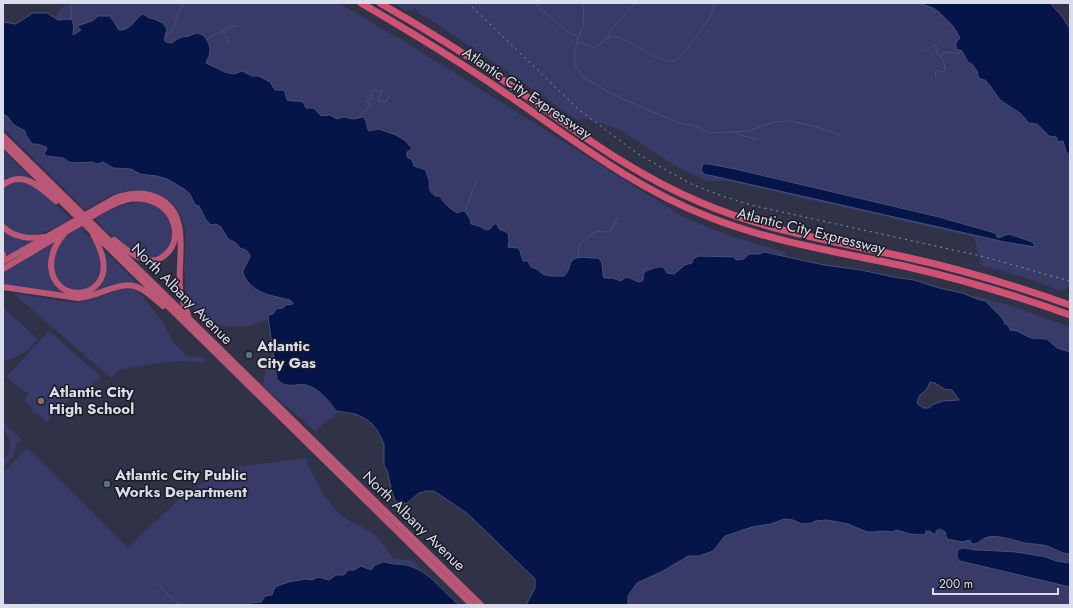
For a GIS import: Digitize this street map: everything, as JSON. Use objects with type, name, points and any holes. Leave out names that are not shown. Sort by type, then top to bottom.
[{"type":"highway","name":"Atlantic City Expressway","points":[[361,3],[434,46],[485,79],[615,169],[641,185],[681,205],[716,220],[759,234],[796,244],[908,267],[959,280],[1010,294],[1070,315]]},
{"type":"highway","name":"Atlantic City Expressway","points":[[380,3],[490,71],[620,161],[659,183],[700,203],[771,228],[948,267],[1014,286],[1070,305]]},
{"type":"highway","name":"North Albany Avenue","points":[[3,136],[182,320],[472,605]]},
{"type":"highway","name":"North Albany Avenue","points":[[3,144],[76,215],[92,227],[190,319],[481,605]]},
{"type":"highway","points":[[3,185],[14,179],[28,180],[40,187],[57,202],[76,215]]},
{"type":"highway","points":[[3,254],[4,261],[46,237],[73,225],[115,198],[137,194],[152,196],[169,206],[176,216],[180,228],[180,289],[183,302],[190,319]]},
{"type":"highway","points":[[92,227],[137,257],[144,260],[155,260],[163,256],[169,251],[173,244],[175,232],[172,219],[164,208],[151,201],[135,199],[124,201],[96,211]]},
{"type":"highway","points":[[73,225],[66,232],[54,250],[51,260],[52,272],[55,280],[62,288],[69,292],[87,292],[100,280],[103,270],[103,258],[92,227]]},
{"type":"highway","points":[[3,227],[18,236],[30,238],[46,237]]},
{"type":"highway","points":[[3,269],[66,232]]},
{"type":"highway","points":[[3,287],[78,298],[88,297],[121,285],[131,285],[140,289],[182,320]]},
{"type":"shaded area","points":[[66,3],[339,3],[407,43],[685,218],[733,237],[786,252],[785,256],[764,252],[747,255],[744,259],[736,260],[732,257],[698,257],[694,258],[692,263],[685,265],[674,274],[667,273],[663,267],[655,268],[643,275],[643,280],[639,282],[625,277],[620,281],[613,278],[603,278],[603,271],[597,258],[585,257],[572,261],[564,276],[545,275],[537,269],[531,267],[530,263],[523,261],[520,251],[508,247],[504,231],[499,229],[497,225],[494,224],[487,230],[471,224],[467,214],[460,211],[458,213],[450,209],[441,197],[435,196],[429,190],[429,181],[424,169],[414,166],[412,160],[407,157],[407,152],[412,149],[406,142],[397,136],[383,130],[369,131],[363,117],[353,119],[344,117],[337,119],[329,115],[321,116],[312,108],[306,108],[287,100],[283,90],[275,90],[257,75],[252,76],[244,72],[234,74],[225,72],[206,63],[210,50],[207,40],[194,34],[180,38],[172,43],[164,41],[166,35],[163,23],[145,15],[139,16],[132,25],[122,30],[119,30],[110,16],[97,17],[94,20],[80,25],[78,28],[81,30],[73,35],[72,20],[58,20],[55,17]]},
{"type":"shaded area","points":[[393,3],[441,3],[437,9],[442,3],[919,3],[932,7],[953,25],[960,38],[955,45],[959,51],[962,51],[968,62],[972,64],[977,71],[978,76],[982,80],[985,80],[1000,100],[1020,113],[1029,123],[1037,124],[1060,142],[1063,141],[1066,152],[1070,155],[1070,287],[1061,291],[1026,278],[981,265],[974,237],[728,181],[707,181],[679,168],[618,129],[582,118],[579,121],[437,24],[418,13],[415,8],[406,11]]},
{"type":"shaded area","points":[[919,3],[1050,3],[1061,15],[1070,29],[1070,155],[1066,152],[1063,141],[1058,142],[1056,137],[1049,136],[1037,124],[1029,123],[1020,113],[1000,100],[985,80],[980,79],[977,71],[972,64],[968,62],[962,51],[956,49],[956,42],[960,38],[953,26],[939,12]]},
{"type":"shaded area","points":[[33,13],[47,13],[58,20],[71,19],[73,25],[73,35],[81,30],[78,26],[94,20],[98,16],[110,16],[119,30],[122,30],[129,27],[143,14],[163,23],[167,29],[164,40],[166,42],[172,43],[182,37],[197,33],[201,34],[207,40],[210,48],[210,54],[206,63],[225,72],[234,74],[242,71],[252,76],[259,76],[270,82],[275,90],[283,90],[287,100],[303,102],[306,108],[314,108],[321,116],[330,115],[337,119],[344,117],[353,119],[363,117],[369,131],[379,129],[396,135],[406,141],[412,149],[407,152],[407,157],[412,160],[414,166],[426,170],[430,190],[435,196],[440,196],[450,208],[458,213],[465,211],[471,224],[486,230],[490,229],[494,224],[497,224],[499,229],[508,233],[508,247],[518,248],[523,261],[528,261],[531,267],[545,275],[564,276],[570,264],[575,259],[582,257],[598,258],[602,265],[604,278],[613,278],[620,281],[627,277],[639,282],[643,280],[644,273],[647,271],[663,267],[667,273],[674,274],[685,265],[692,263],[693,259],[698,256],[734,257],[736,260],[744,259],[749,254],[759,254],[764,252],[824,265],[914,280],[986,301],[1002,318],[1005,324],[1009,326],[1010,330],[1017,331],[1031,338],[1047,339],[1057,348],[1070,352],[1070,554],[1060,552],[1047,546],[994,536],[983,539],[974,544],[971,543],[970,540],[962,542],[947,539],[945,532],[940,529],[936,531],[936,535],[929,531],[926,531],[925,535],[910,534],[897,530],[892,532],[867,532],[848,524],[827,520],[802,524],[793,520],[784,519],[771,524],[752,527],[725,536],[713,551],[699,556],[688,556],[663,571],[637,583],[628,596],[628,605],[526,605],[535,588],[535,579],[468,514],[434,491],[419,493],[407,503],[402,504],[395,500],[387,470],[384,466],[384,444],[377,430],[371,423],[355,414],[336,411],[323,395],[311,387],[306,385],[288,385],[277,379],[268,317],[269,315],[273,314],[276,309],[293,304],[290,300],[263,293],[248,282],[243,272],[250,255],[246,250],[240,248],[236,243],[228,239],[221,227],[216,224],[211,225],[206,220],[199,206],[195,205],[190,194],[167,179],[140,174],[131,169],[113,168],[103,162],[98,164],[91,162],[76,163],[69,162],[63,158],[46,156],[44,153],[47,149],[46,147],[32,144],[25,131],[14,125],[7,116],[3,114],[3,22],[16,24]],"holes":[[[930,382],[935,383],[944,389],[952,390],[959,400],[943,401],[934,404],[929,408],[923,408],[917,402],[920,395],[927,389]]]},
{"type":"shaded area","points":[[3,114],[7,116],[11,123],[25,131],[26,135],[33,144],[46,147],[47,149],[45,152],[47,156],[62,157],[67,161],[91,162],[98,164],[103,162],[112,167],[131,169],[140,174],[167,179],[183,187],[190,194],[195,205],[199,206],[206,220],[221,227],[228,239],[236,243],[241,249],[246,250],[251,255],[244,269],[245,277],[248,283],[253,288],[264,294],[290,300],[293,303],[286,305],[283,308],[276,309],[273,314],[269,316],[268,320],[249,326],[220,326],[205,317],[191,306],[186,295],[184,267],[186,233],[181,217],[171,202],[151,192],[139,190],[125,191],[112,195],[89,208],[84,209],[3,128]]},
{"type":"shaded area","points":[[3,151],[34,181],[3,182]]},
{"type":"shaded area","points":[[703,164],[735,169],[939,217],[995,233],[998,238],[1009,234],[1033,242],[1035,247],[1005,242],[704,174],[701,170]]},
{"type":"shaded area","points":[[22,181],[42,192],[71,219],[45,232],[28,235],[20,233],[3,223],[3,189],[9,184]]},
{"type":"shaded area","points":[[139,202],[160,209],[172,227],[170,244],[159,255],[150,257],[140,256],[105,230],[95,219],[105,212],[127,204]]},
{"type":"shaded area","points":[[81,227],[96,246],[101,263],[99,275],[93,284],[85,289],[76,291],[67,289],[60,283],[55,273],[54,260],[61,243],[71,233]]},
{"type":"shaded area","points":[[3,231],[18,239],[34,241],[8,256],[3,248]]},
{"type":"shaded area","points":[[56,240],[50,264],[51,276],[53,282],[66,295],[3,285],[3,272]]},
{"type":"shaded area","points":[[104,251],[143,288],[129,282],[120,283],[89,294],[101,284]]},
{"type":"shaded area","points":[[129,288],[138,291],[164,324],[173,342],[186,355],[205,358],[205,363],[182,361],[157,363],[119,370],[111,378],[13,293],[75,303]]},
{"type":"shaded area","points":[[975,296],[1008,305],[1070,327],[1070,352],[1010,330],[987,302],[975,298]]},
{"type":"shaded area","points":[[3,307],[38,339],[23,353],[14,358],[3,361]]},
{"type":"shaded area","points":[[49,331],[101,377],[87,389],[73,396],[46,422],[37,413],[35,414],[32,411],[33,409],[24,400],[29,394],[6,377]]},
{"type":"shaded area","points":[[273,353],[276,378],[285,385],[307,385],[319,391],[338,411],[334,418],[329,419],[315,431],[263,386],[267,359]]},
{"type":"shaded area","points":[[3,422],[22,440],[18,444],[16,442],[13,456],[9,462],[3,466],[3,460],[8,454],[10,444],[9,437],[3,429]]},
{"type":"shaded area","points":[[27,448],[128,548],[177,501],[209,478],[231,468],[306,458],[320,487],[339,513],[346,519],[374,534],[393,558],[414,561],[420,569],[404,564],[382,563],[375,565],[371,570],[359,566],[354,570],[350,570],[344,575],[336,575],[329,580],[318,577],[312,580],[305,579],[278,585],[274,589],[272,596],[266,597],[260,603],[250,603],[247,605],[3,605],[3,472]]},
{"type":"shaded area","points":[[784,519],[793,520],[803,524],[829,520],[848,524],[871,532],[897,530],[921,536],[925,534],[926,531],[934,534],[937,530],[945,532],[945,537],[964,542],[970,539],[980,541],[989,537],[999,536],[1012,541],[1041,544],[1053,548],[1057,552],[1070,554],[1070,563],[1016,552],[975,550],[967,548],[958,550],[957,557],[960,561],[1070,587],[1070,605],[628,605],[628,598],[632,589],[642,580],[663,571],[688,556],[699,556],[713,551],[725,536]]},
{"type":"shaded area","points":[[965,548],[975,550],[1016,552],[1070,563],[1070,587],[960,561],[957,557],[959,549]]},
{"type":"shaded area","points":[[383,562],[406,565],[423,572],[459,605],[247,605],[250,603],[261,602],[265,596],[272,595],[277,586],[289,582],[305,579],[312,580],[318,577],[329,580],[336,575],[344,575],[348,570],[354,570],[361,566],[371,570],[375,565]]},
{"type":"waterway","points":[[71,19],[72,3]]},
{"type":"waterway","points":[[166,36],[173,29],[177,15],[184,3]]},
{"type":"waterway","points":[[534,3],[568,32],[578,37]]},
{"type":"waterway","points":[[584,3],[583,26],[574,56],[576,67],[583,77],[607,91],[676,122],[695,126],[709,133],[748,131],[774,122],[790,121],[813,126],[833,132],[840,136]]},
{"type":"waterway","points":[[608,38],[610,31],[635,3]]},
{"type":"waterway","points":[[578,42],[594,48],[608,38],[616,37],[628,41],[661,59],[667,61],[676,60],[687,49],[709,19],[715,3]]},
{"type":"waterway","points":[[207,40],[215,34],[222,32],[228,26],[237,26]]},
{"type":"waterway","points":[[224,31],[224,36],[231,44]]},
{"type":"waterway","points":[[922,48],[925,51],[935,45],[937,55],[941,56],[944,62],[945,70],[943,72],[936,70],[936,77]]},
{"type":"waterway","points":[[942,56],[943,53],[949,52],[959,54],[960,51]]},
{"type":"waterway","points":[[357,118],[370,106],[367,101],[372,99],[371,94],[373,90],[383,91],[378,101],[386,102],[390,97]]},
{"type":"waterway","points":[[735,131],[743,136],[757,139]]},
{"type":"waterway","points":[[465,211],[476,182]]},
{"type":"waterway","points":[[578,258],[579,245],[597,231],[610,232],[617,218]]},
{"type":"waterway","points":[[156,581],[168,595],[181,605]]},
{"type":"railway","points":[[468,3],[578,109],[638,154],[691,184],[722,196],[755,206],[985,257],[1070,281]]},
{"type":"place","name":"Atlantic City Gas","points":[[249,355]]},
{"type":"place","name":"Atlantic City High School","points":[[41,401]]},
{"type":"place","name":"Atlantic City Public Works Department","points":[[107,484]]}]
